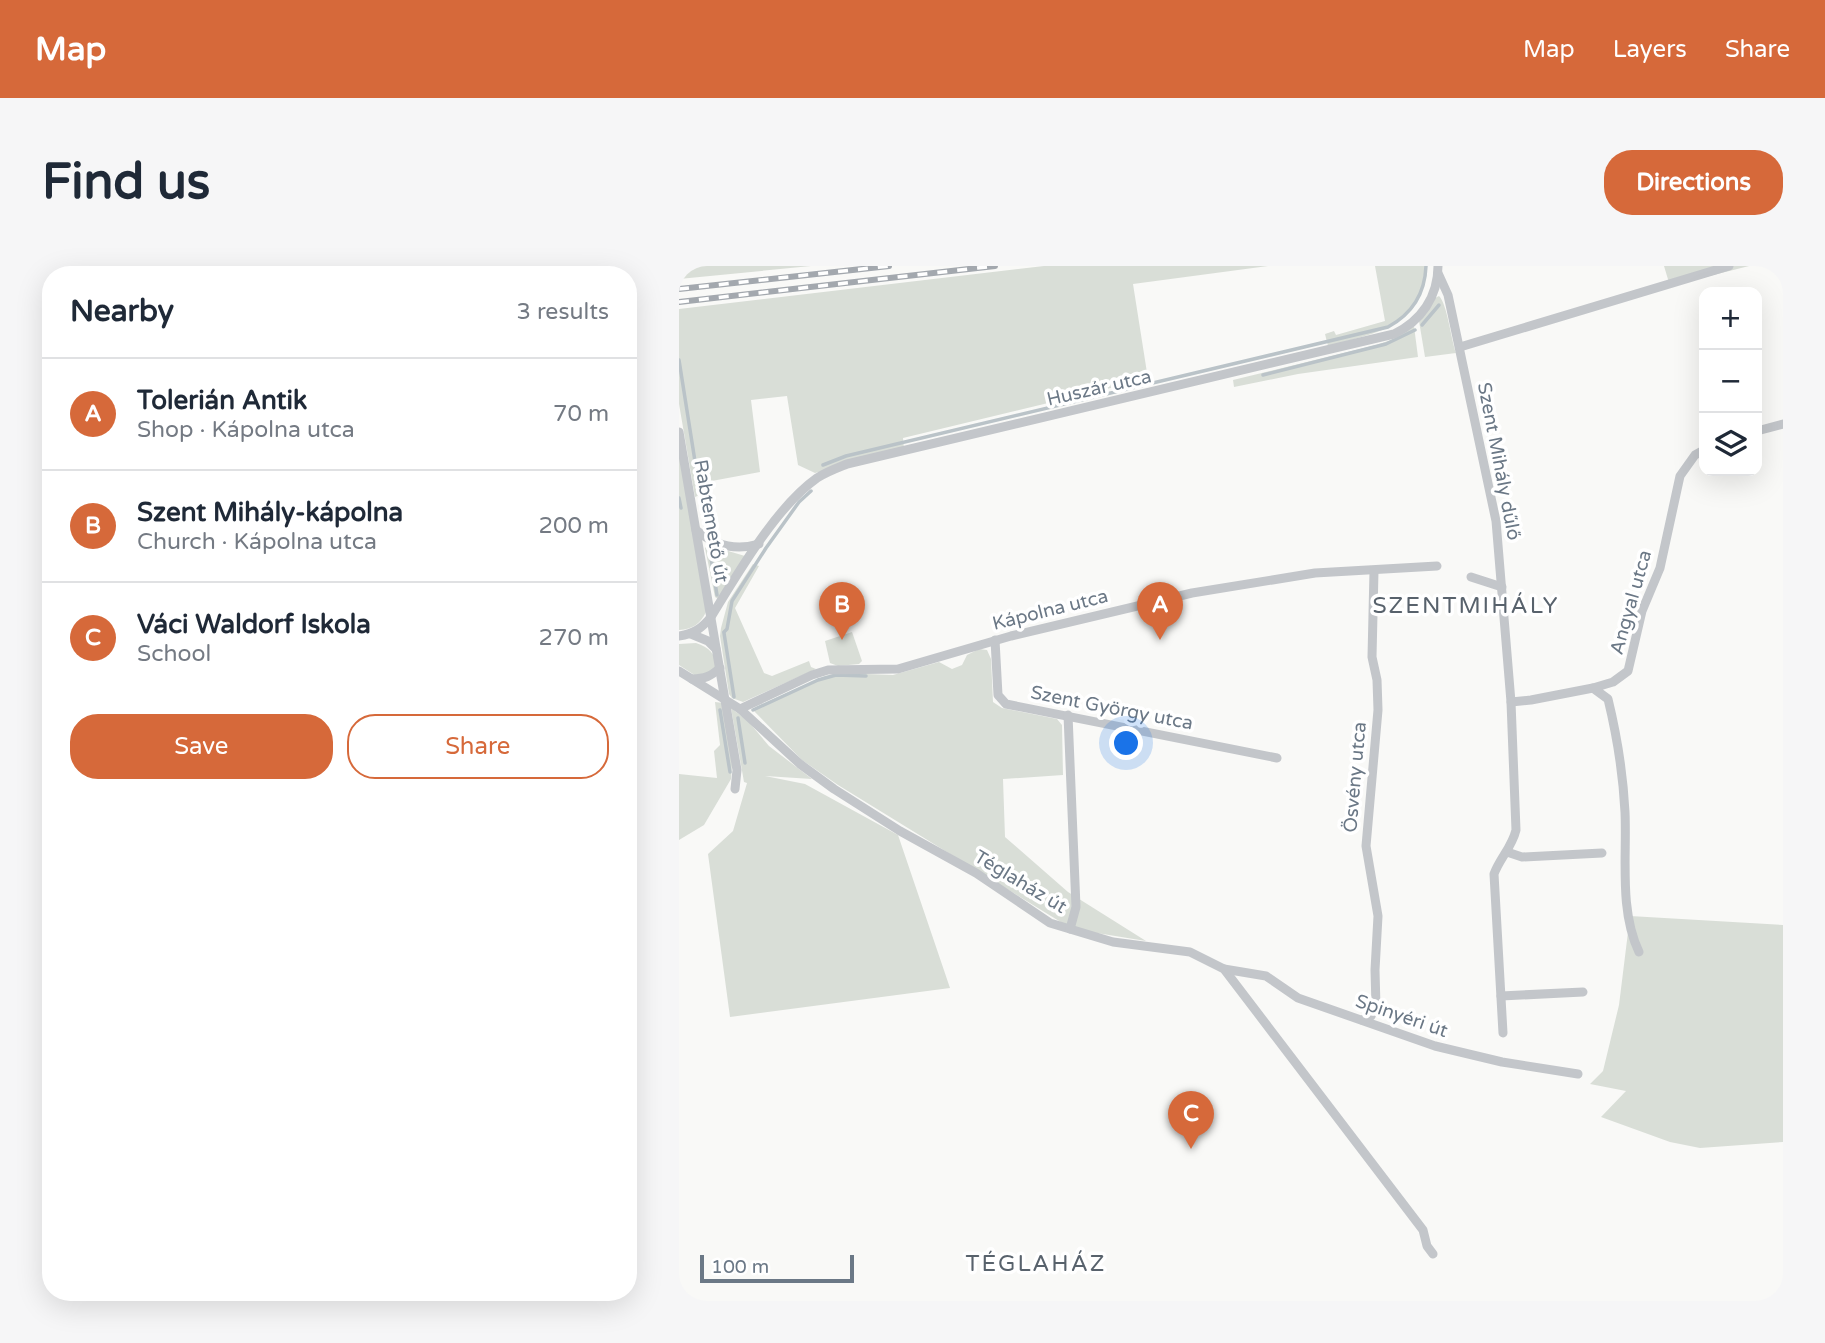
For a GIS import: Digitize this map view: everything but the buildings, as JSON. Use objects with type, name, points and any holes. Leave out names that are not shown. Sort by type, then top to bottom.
[{"type":"street","points":[[1460,347],[1729,266]]},
{"type":"street","name":"Szent Mihály dűlő","points":[[1438,269],[1448,295],[1460,347],[1496,521],[1502,587],[1511,702],[1516,830],[1494,874],[1503,1034]]},
{"type":"street","name":"Huszár utca","points":[[691,634],[712,617],[759,544],[791,501],[820,476],[847,464],[1394,334],[1414,321],[1427,306],[1434,292],[1438,269]]},
{"type":"street","points":[[1762,430],[1783,424]]},
{"type":"street","name":"Rabtemető út","points":[[679,432],[737,771],[735,789]]},
{"type":"street","name":"Angyal utca","points":[[1593,688],[1613,682],[1628,671],[1642,611],[1660,568],[1680,476],[1699,453]]},
{"type":"street","points":[[696,530],[720,545],[736,548],[759,544]]},
{"type":"street","name":"Kápolna utca","points":[[740,709],[828,670],[898,669],[995,640],[1203,591],[1315,573],[1437,566]]},
{"type":"street","name":"Ösvény utca","points":[[1362,1020],[1371,1016],[1376,1007],[1378,916],[1366,846],[1378,710],[1377,680],[1371,657],[1374,571]]},
{"type":"street","points":[[1471,577],[1502,587]]},
{"type":"street","points":[[679,636],[691,634],[708,641],[717,649]]},
{"type":"street","name":"Szent György utca","points":[[995,640],[998,695],[1002,701],[1277,758]]},
{"type":"street","points":[[690,679],[703,679],[720,668]]},
{"type":"street","points":[[679,671],[740,709]]},
{"type":"street","points":[[1511,702],[1531,701],[1593,688],[1608,699],[1617,736],[1625,809],[1630,933],[1639,952]]},
{"type":"street","name":"Téglaház út","points":[[740,709],[800,764],[834,789],[900,831],[976,873],[1050,923],[1113,942],[1190,952],[1224,969],[1423,1230],[1427,1246],[1433,1254]]},
{"type":"street","points":[[1068,715],[1076,907],[1070,929]]},
{"type":"street","points":[[1507,852],[1523,857],[1602,853]]},
{"type":"street","name":"Spinyéri út","points":[[1224,969],[1266,976],[1298,998],[1435,1046],[1502,1062],[1578,1074]]},
{"type":"street","points":[[1501,996],[1583,992]]},
{"type":"shaded area","points":[[679,266],[811,266],[679,279]]},
{"type":"shaded area","points":[[1044,266],[1268,266],[1133,284],[1148,379],[903,438],[904,449],[815,473],[798,465],[787,396],[751,400],[760,472],[701,483],[702,494],[695,497],[679,404],[679,309]]},
{"type":"shaded area","points":[[1375,266],[1426,266],[1417,302],[1407,315],[1380,331],[1328,346],[1325,334],[1334,331],[1336,335],[1385,321]]},
{"type":"shaded area","points":[[1664,266],[1749,266],[1670,286]]},
{"type":"shaded area","points":[[1439,296],[1447,313],[1456,353],[1425,357],[1419,321]]},
{"type":"shaded area","points":[[1414,326],[1418,357],[1298,374],[1234,387],[1233,380],[1376,345],[1394,339]]},
{"type":"shaded area","points":[[679,429],[706,612],[695,625],[679,630]]},
{"type":"shaded area","points":[[708,545],[745,556],[718,599],[715,597],[705,548]]},
{"type":"shaded area","points":[[753,564],[759,566],[735,608],[764,673],[772,676],[809,661],[811,667],[816,669],[743,702],[729,694],[720,636],[728,602]]},
{"type":"shaded area","points":[[852,632],[862,661],[859,664],[838,666],[830,663],[825,641]]},
{"type":"shaded area","points":[[696,643],[713,655],[716,668],[711,674],[696,676],[679,665],[679,644]]},
{"type":"shaded area","points":[[979,649],[987,650],[991,659],[993,702],[1002,708],[1057,719],[1062,725],[1063,775],[1003,779],[1005,837],[1068,892],[1146,941],[1072,929],[838,785],[802,760],[754,711],[756,707],[825,676],[840,673],[893,675],[939,662],[952,669],[962,665],[967,655]]},
{"type":"shaded area","points":[[715,702],[723,703],[732,765],[731,779],[704,825],[679,840],[679,774],[717,778],[714,751],[720,745]]},
{"type":"shaded area","points":[[731,708],[748,721],[769,746],[812,779],[765,776],[805,784],[898,835],[950,988],[730,1017],[708,854],[733,831],[747,783],[744,782]]},
{"type":"shaded area","points":[[1630,916],[1783,925],[1783,1142],[1700,1148],[1670,1142],[1601,1117],[1626,1091],[1590,1084],[1603,1071],[1619,1005]]},
{"type":"waterway","points":[[823,465],[846,456],[1388,327],[1404,316],[1416,302],[1423,285],[1426,266]]},
{"type":"waterway","points":[[1422,325],[1439,305]]},
{"type":"waterway","points":[[1263,375],[1386,344],[1415,330]]},
{"type":"waterway","points":[[679,360],[700,493]]},
{"type":"waterway","points":[[724,632],[727,629],[732,601],[799,502],[811,491]]},
{"type":"waterway","points":[[679,498],[681,508]]},
{"type":"waterway","points":[[702,504],[706,530]]},
{"type":"waterway","points":[[709,546],[717,595]]},
{"type":"waterway","points":[[724,633],[734,697]]},
{"type":"waterway","points":[[753,710],[818,680],[836,675],[866,676]]},
{"type":"waterway","points":[[720,710],[730,772]]},
{"type":"waterway","points":[[738,718],[745,763]]},
{"type":"railway","points":[[679,289],[889,266]]},
{"type":"railway","points":[[679,302],[995,266]]},
{"type":"place","name":"Szent Mihály-kápolna","points":[[842,640]]},
{"type":"place","name":"Tolerián Antik","points":[[1160,640]]},
{"type":"place","name":"Váci Waldorf Iskola","points":[[1191,1149]]},
{"type":"district","name":"SZENTMIHÁLY","points":[[1466,605]]},
{"type":"district","name":"TÉGLAHÁZ","points":[[1036,1263]]}]
